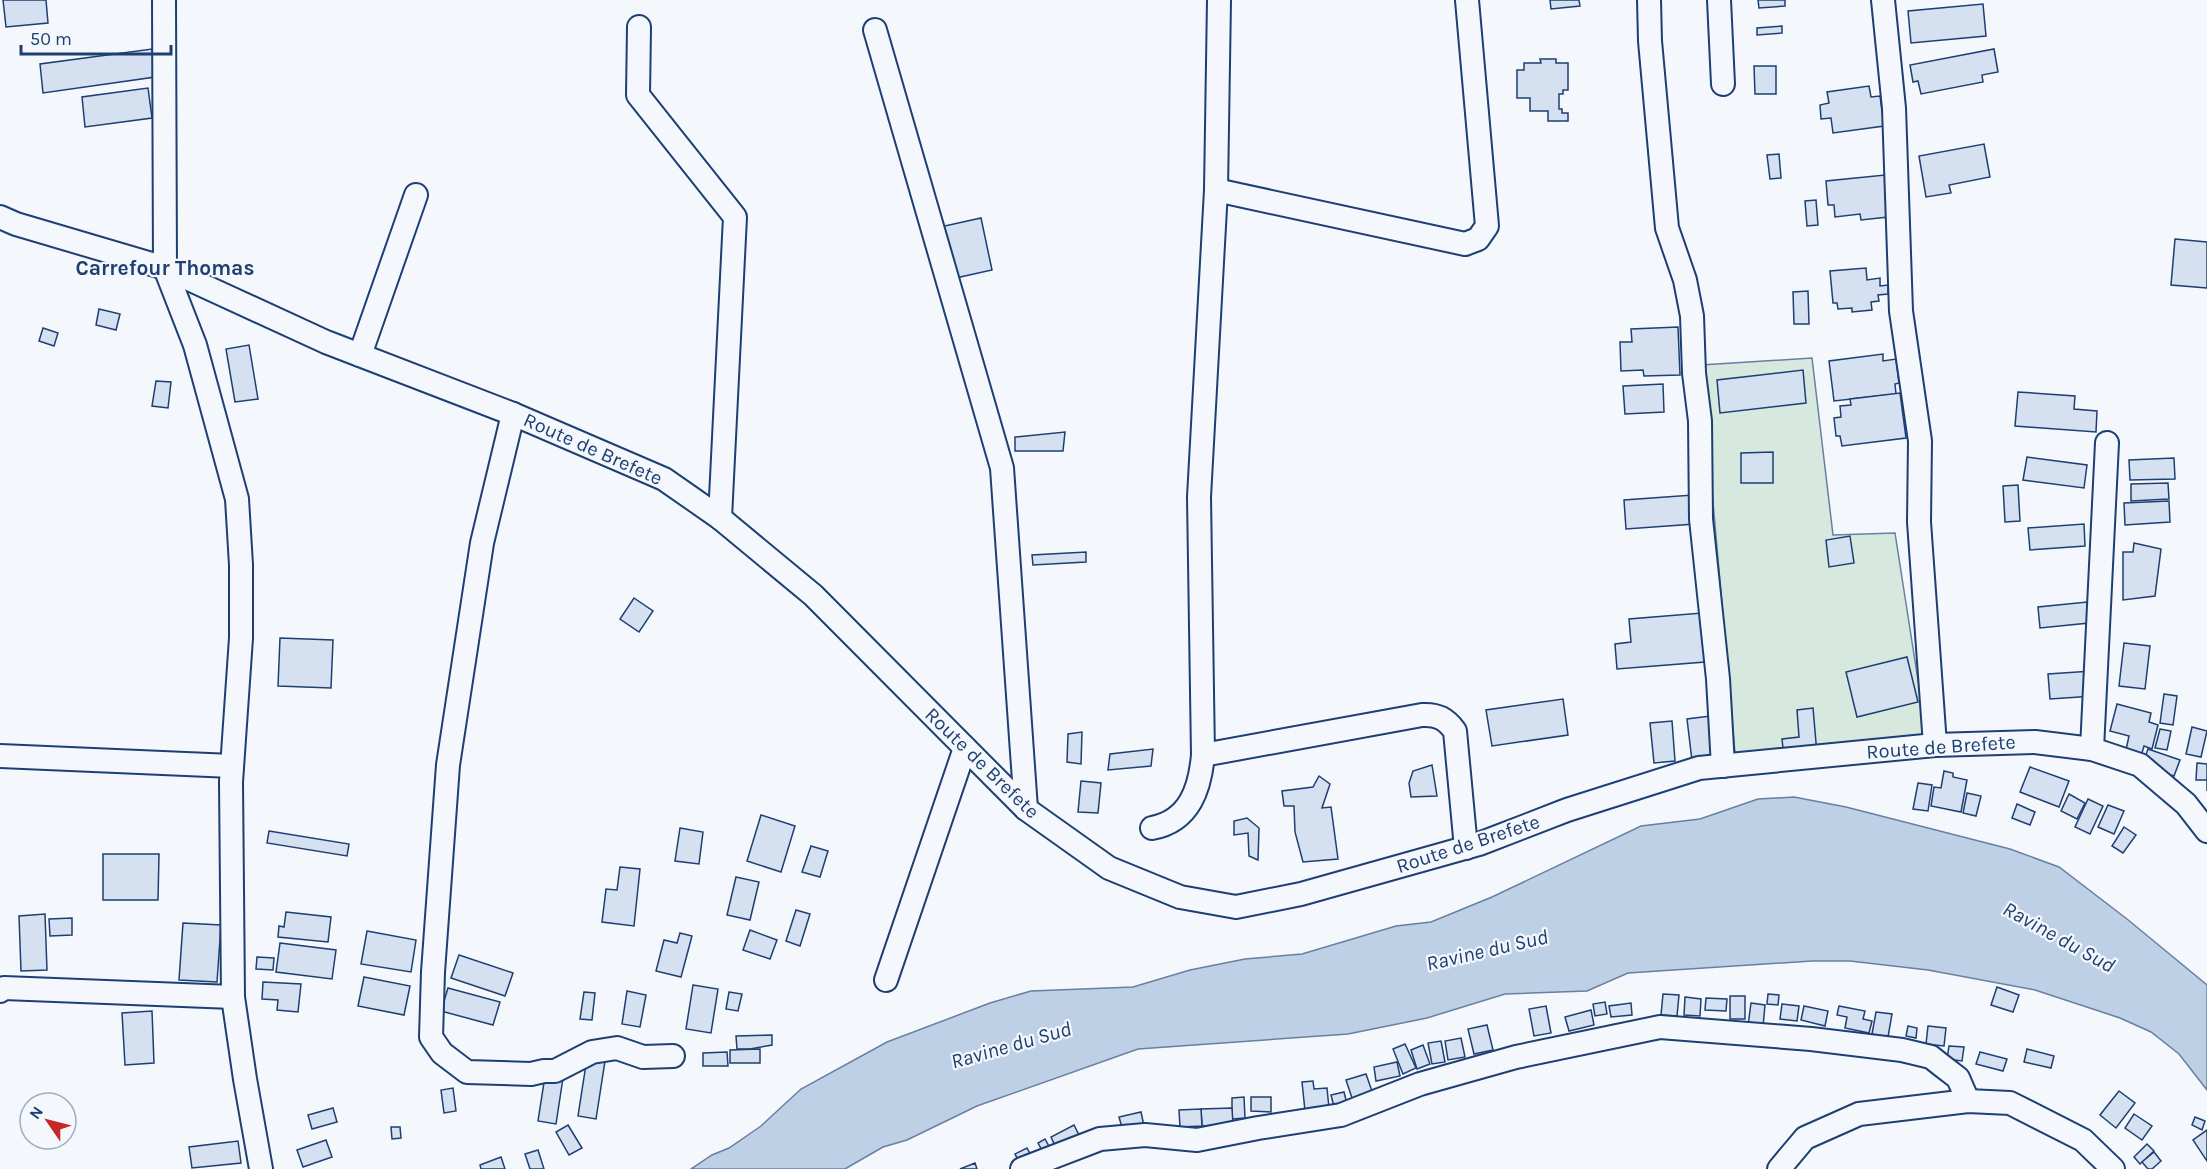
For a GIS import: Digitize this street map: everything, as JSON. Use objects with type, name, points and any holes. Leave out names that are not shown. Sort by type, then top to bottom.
[{"type":"street","points":[[164,0],[165,268],[195,345],[237,499],[241,565],[241,638],[232,766],[233,998],[244,1079],[261,1169]]},
{"type":"street","points":[[1152,828],[1165,826],[1183,811],[1194,797],[1201,781],[1203,755],[1199,497],[1216,190],[1219,0]]},
{"type":"street","points":[[1216,190],[1465,244],[1478,239],[1487,226],[1467,0]]},
{"type":"street","points":[[1649,0],[1650,41],[1667,228],[1685,280],[1692,316],[1694,373],[1700,422],[1701,519],[1718,679],[1723,766]]},
{"type":"street","points":[[1719,0],[1723,84]]},
{"type":"street","points":[[1883,0],[1894,108],[1901,311],[1920,441],[1919,522],[1935,745]]},
{"type":"street","points":[[639,27],[638,95],[735,217],[720,518]]},
{"type":"street","points":[[875,30],[1002,468],[1026,809]]},
{"type":"street","points":[[360,355],[416,195]]},
{"type":"street","name":"Route de Brefete","points":[[0,217],[16,224],[165,268],[326,342],[513,414],[664,478],[720,518],[813,595],[1026,809],[1109,868],[1180,897],[1236,907],[1301,894],[1466,848],[1567,810],[1699,768],[1935,745],[2035,742],[2092,749],[2140,765],[2186,804],[2207,831]]},
{"type":"street","points":[[513,414],[482,543],[448,765],[433,972],[431,1037],[442,1053],[467,1072],[531,1074],[555,1071],[592,1052],[617,1048],[643,1057],[673,1056]]},
{"type":"street","points":[[2092,749],[2107,443]]},
{"type":"street","points":[[1203,755],[1434,714],[1447,720],[1455,731],[1466,848]]},
{"type":"street","points":[[886,980],[965,748]]},
{"type":"street","points":[[0,756],[232,766]]},
{"type":"street","points":[[0,991],[4,988],[233,998]]},
{"type":"street","points":[[1022,1169],[1100,1139],[1145,1135],[1197,1140],[1341,1115],[1420,1084],[1516,1057],[1660,1027],[1811,1039],[1902,1050],[1931,1057],[1958,1078],[1968,1101]]},
{"type":"street","points":[[1779,1169],[1805,1138],[1859,1114],[1968,1101],[2010,1103],[2084,1140],[2113,1169]]},
{"type":"shaded area","points":[[1812,358],[1833,535],[1895,533],[1927,738],[1735,753],[1701,365]]},
{"type":"water","name":"Ravine du Sud","points":[[1794,797],[1846,807],[2010,849],[2059,867],[2207,985],[2207,1090],[2179,1054],[2151,1032],[2120,1018],[2035,990],[1928,970],[1850,961],[1812,961],[1628,973],[1587,991],[1505,994],[1427,1018],[1348,1034],[1138,1049],[977,1106],[907,1140],[883,1147],[845,1169],[691,1169],[712,1155],[729,1148],[761,1126],[801,1089],[887,1042],[990,1003],[1031,991],[1133,987],[1190,970],[1245,959],[1302,954],[1396,926],[1431,922],[1492,897],[1641,826],[1700,819],[1758,799]]},
{"type":"building","points":[[3,0],[46,0],[48,23],[6,27]]},
{"type":"building","points":[[1550,0],[1579,0],[1580,6],[1551,9]]},
{"type":"building","points":[[1758,0],[1785,0],[1785,6],[1759,8]]},
{"type":"building","points":[[1983,4],[1986,36],[1911,43],[1908,11]]},
{"type":"building","points":[[1782,26],[1782,33],[1757,35],[1757,28]]},
{"type":"building","points":[[152,49],[155,77],[43,93],[40,64]]},
{"type":"building","points":[[1994,49],[1998,72],[1982,75],[1983,82],[1921,94],[1918,81],[1913,82],[1910,65]]},
{"type":"building","points":[[1540,59],[1556,59],[1556,63],[1568,63],[1568,90],[1563,90],[1563,94],[1559,94],[1559,109],[1562,109],[1562,113],[1568,113],[1568,121],[1548,121],[1548,111],[1530,111],[1530,98],[1517,98],[1517,70],[1524,70],[1524,63],[1541,63]]},
{"type":"building","points":[[1754,66],[1776,66],[1776,94],[1755,94]]},
{"type":"building","points":[[1869,86],[1871,97],[1880,96],[1884,126],[1833,133],[1831,118],[1821,119],[1820,105],[1829,103],[1827,92]]},
{"type":"building","points":[[148,88],[152,118],[85,127],[82,97]]},
{"type":"building","points":[[1984,144],[1990,177],[1949,185],[1951,193],[1926,197],[1919,156]]},
{"type":"building","points":[[1779,154],[1781,178],[1770,179],[1767,155]]},
{"type":"building","points":[[1885,175],[1888,217],[1861,220],[1860,214],[1835,217],[1834,205],[1828,205],[1826,181]]},
{"type":"building","points":[[1816,200],[1818,225],[1807,226],[1805,201]]},
{"type":"building","points":[[981,218],[992,270],[951,279],[940,227]]},
{"type":"building","points":[[2175,239],[2207,242],[2207,288],[2171,285]]},
{"type":"building","points":[[1866,268],[1867,280],[1880,278],[1880,286],[1888,285],[1888,294],[1878,295],[1879,301],[1871,302],[1872,310],[1852,312],[1852,308],[1838,309],[1837,303],[1833,303],[1830,271]]},
{"type":"building","points":[[1808,291],[1809,324],[1794,324],[1793,292]]},
{"type":"building","points":[[99,309],[120,314],[116,330],[96,325]]},
{"type":"building","points":[[1678,327],[1680,375],[1644,376],[1643,370],[1621,371],[1620,342],[1632,342],[1631,329]]},
{"type":"building","points":[[43,328],[58,333],[54,346],[39,341]]},
{"type":"building","points":[[249,345],[258,399],[235,402],[226,349]]},
{"type":"building","points":[[1883,354],[1883,361],[1896,359],[1899,383],[1895,384],[1896,394],[1834,401],[1829,361]]},
{"type":"building","points":[[1803,370],[1806,403],[1720,413],[1717,380]]},
{"type":"building","points":[[156,381],[171,382],[168,408],[152,406]]},
{"type":"building","points":[[1663,384],[1664,412],[1625,414],[1623,386]]},
{"type":"building","points":[[2018,392],[2075,396],[2074,409],[2097,411],[2096,432],[2015,426]]},
{"type":"building","points":[[1900,393],[1906,438],[1842,446],[1840,436],[1836,436],[1834,418],[1841,417],[1840,406],[1851,405],[1850,399]]},
{"type":"building","points":[[1065,432],[1063,451],[1015,451],[1015,437]]},
{"type":"building","points":[[1773,452],[1773,483],[1741,483],[1741,453]]},
{"type":"building","points":[[2027,457],[2087,465],[2084,488],[2023,480]]},
{"type":"building","points":[[2174,458],[2175,479],[2130,480],[2129,460]]},
{"type":"building","points":[[2168,483],[2169,499],[2131,501],[2131,484]]},
{"type":"building","points":[[2018,485],[2020,521],[2005,522],[2003,486]]},
{"type":"building","points":[[1693,495],[1695,524],[1626,529],[1624,500]]},
{"type":"building","points":[[2169,501],[2170,522],[2125,525],[2124,503]]},
{"type":"building","points":[[2084,524],[2085,546],[2030,550],[2028,528]]},
{"type":"building","points":[[1850,536],[1854,563],[1829,567],[1826,540]]},
{"type":"building","points":[[2134,543],[2161,549],[2155,596],[2123,600],[2123,552],[2133,552]]},
{"type":"building","points":[[1086,552],[1086,562],[1033,565],[1032,555]]},
{"type":"building","points":[[634,598],[653,611],[639,632],[620,619]]},
{"type":"building","points":[[2087,602],[2089,623],[2040,628],[2038,607]]},
{"type":"building","points":[[1702,613],[1705,662],[1617,669],[1615,644],[1631,642],[1629,619]]},
{"type":"building","points":[[280,638],[333,640],[331,688],[278,686]]},
{"type":"building","points":[[2124,643],[2150,646],[2145,689],[2119,686]]},
{"type":"building","points":[[1907,657],[1918,702],[1857,717],[1846,672]]},
{"type":"building","points":[[2092,671],[2094,696],[2050,699],[2048,674]]},
{"type":"building","points":[[2164,694],[2177,696],[2173,725],[2160,723]]},
{"type":"building","points":[[1563,699],[1568,735],[1492,746],[1486,710]]},
{"type":"building","points":[[2117,704],[2151,713],[2149,722],[2158,725],[2152,749],[2144,746],[2139,763],[2124,759],[2129,736],[2110,731]]},
{"type":"building","points":[[1813,708],[1817,754],[1784,757],[1782,739],[1799,737],[1797,710]]},
{"type":"building","points":[[1718,715],[1724,765],[1693,769],[1687,719]]},
{"type":"building","points":[[1672,721],[1675,761],[1654,763],[1650,723]]},
{"type":"building","points":[[2192,727],[2207,731],[2201,757],[2186,754]]},
{"type":"building","points":[[2160,729],[2171,731],[2167,750],[2155,748]]},
{"type":"building","points":[[1082,732],[1081,764],[1067,762],[1068,734]]},
{"type":"building","points":[[1153,749],[1151,766],[1108,770],[1110,754]]},
{"type":"building","points":[[2148,749],[2180,760],[2174,776],[2142,766]]},
{"type":"building","points":[[2197,763],[2207,764],[2207,780],[2196,780]]},
{"type":"building","points":[[1432,765],[1437,796],[1411,797],[1409,783],[1413,771]]},
{"type":"building","points":[[2030,767],[2069,781],[2059,807],[2020,792]]},
{"type":"building","points":[[1944,771],[1953,773],[1953,777],[1967,780],[1961,812],[1931,806],[1934,787],[1941,788]]},
{"type":"building","points":[[1319,776],[1330,784],[1322,808],[1331,807],[1338,859],[1303,862],[1295,832],[1294,806],[1284,806],[1282,791],[1313,787]]},
{"type":"building","points":[[1081,781],[1101,783],[1098,813],[1078,812]]},
{"type":"building","points":[[1918,783],[1932,785],[1928,811],[1913,809]]},
{"type":"building","points":[[1967,793],[1981,796],[1976,816],[1963,813]]},
{"type":"building","points":[[2069,794],[2085,803],[2077,819],[2061,811]]},
{"type":"building","points":[[2088,799],[2103,806],[2090,834],[2075,827]]},
{"type":"building","points":[[2017,804],[2035,812],[2030,825],[2012,818]]},
{"type":"building","points":[[2108,805],[2124,811],[2114,834],[2098,827]]},
{"type":"building","points":[[761,815],[795,826],[781,872],[747,861]]},
{"type":"building","points":[[1247,818],[1259,828],[1258,860],[1249,856],[1248,833],[1234,835],[1234,821]]},
{"type":"building","points":[[2124,827],[2136,835],[2123,853],[2112,846]]},
{"type":"building","points":[[680,828],[703,832],[699,864],[675,861]]},
{"type":"building","points":[[269,831],[349,844],[347,856],[267,843]]},
{"type":"building","points":[[811,846],[828,851],[820,877],[802,872]]},
{"type":"building","points":[[103,854],[159,854],[158,900],[103,900]]},
{"type":"building","points":[[620,867],[640,869],[634,926],[602,922],[606,889],[617,890]]},
{"type":"building","points":[[736,877],[759,882],[750,920],[727,915]]},
{"type":"building","points":[[796,910],[810,914],[800,946],[786,941]]},
{"type":"building","points":[[286,912],[331,917],[328,942],[278,937],[279,926],[284,927]]},
{"type":"building","points":[[45,914],[47,970],[21,971],[19,916]]},
{"type":"building","points":[[72,918],[72,935],[50,936],[49,919]]},
{"type":"building","points":[[183,923],[221,925],[217,982],[179,980]]},
{"type":"building","points":[[750,930],[777,940],[770,959],[743,950]]},
{"type":"building","points":[[367,931],[416,940],[411,972],[361,964]]},
{"type":"building","points":[[680,933],[692,936],[681,977],[656,971],[664,940],[677,943]]},
{"type":"building","points":[[280,943],[336,950],[332,979],[276,972]]},
{"type":"building","points":[[459,955],[513,973],[505,996],[451,978]]},
{"type":"building","points":[[257,957],[274,958],[273,970],[256,969]]},
{"type":"building","points":[[364,977],[410,986],[404,1015],[358,1006]]},
{"type":"building","points":[[263,982],[301,984],[298,1012],[277,1010],[278,1000],[262,999]]},
{"type":"building","points":[[693,985],[718,989],[711,1033],[686,1029]]},
{"type":"building","points":[[1997,987],[2019,995],[2013,1012],[1991,1005]]},
{"type":"building","points":[[448,988],[500,1002],[493,1025],[441,1011]]},
{"type":"building","points":[[627,991],[646,995],[640,1027],[622,1024]]},
{"type":"building","points":[[584,992],[595,993],[592,1020],[580,1019]]},
{"type":"building","points":[[729,992],[742,994],[738,1011],[726,1009]]},
{"type":"building","points":[[1663,994],[1679,995],[1677,1016],[1661,1015]]},
{"type":"building","points":[[1768,994],[1779,995],[1778,1005],[1767,1004]]},
{"type":"building","points":[[1730,996],[1745,996],[1745,1019],[1730,1019]]},
{"type":"building","points":[[1685,997],[1701,999],[1700,1016],[1684,1015]]},
{"type":"building","points":[[1706,998],[1727,999],[1726,1011],[1705,1010]]},
{"type":"building","points":[[1605,1002],[1607,1014],[1595,1016],[1593,1004]]},
{"type":"building","points":[[1631,1003],[1632,1015],[1611,1017],[1609,1006]]},
{"type":"building","points":[[1751,1003],[1765,1005],[1763,1027],[1748,1026]]},
{"type":"building","points":[[1782,1004],[1799,1006],[1797,1021],[1780,1019]]},
{"type":"building","points":[[1546,1006],[1551,1033],[1534,1036],[1529,1009]]},
{"type":"building","points":[[1804,1006],[1828,1011],[1825,1026],[1801,1020]]},
{"type":"building","points":[[1839,1006],[1865,1011],[1863,1019],[1872,1021],[1869,1033],[1845,1028],[1847,1017],[1837,1015]]},
{"type":"building","points":[[1591,1010],[1594,1025],[1569,1031],[1565,1017]]},
{"type":"building","points":[[152,1011],[154,1063],[125,1065],[122,1013]]},
{"type":"building","points":[[1876,1012],[1892,1014],[1888,1037],[1872,1034]]},
{"type":"building","points":[[1487,1025],[1493,1050],[1474,1054],[1468,1029]]},
{"type":"building","points":[[1908,1026],[1917,1028],[1916,1038],[1906,1036]]},
{"type":"building","points":[[1928,1026],[1946,1028],[1944,1046],[1926,1044]]},
{"type":"building","points":[[772,1035],[772,1045],[737,1049],[736,1036]]},
{"type":"building","points":[[1461,1038],[1465,1057],[1448,1060],[1445,1041]]},
{"type":"building","points":[[1441,1041],[1445,1062],[1432,1064],[1428,1043]]},
{"type":"building","points":[[1405,1044],[1416,1068],[1403,1074],[1393,1049]]},
{"type":"building","points":[[1423,1045],[1430,1064],[1417,1069],[1411,1050]]},
{"type":"building","points":[[1949,1046],[1964,1047],[1962,1061],[1947,1059]]},
{"type":"building","points":[[760,1049],[760,1063],[730,1063],[730,1050]]},
{"type":"building","points":[[2027,1049],[2054,1056],[2051,1068],[2024,1062]]},
{"type":"building","points":[[727,1052],[728,1066],[703,1066],[703,1053]]},
{"type":"building","points":[[1980,1052],[2007,1059],[2003,1071],[1976,1064]]},
{"type":"building","points":[[587,1058],[605,1061],[596,1119],[578,1116]]},
{"type":"building","points":[[1397,1062],[1400,1076],[1376,1081],[1374,1067]]},
{"type":"building","points":[[1366,1074],[1373,1094],[1353,1101],[1346,1080]]},
{"type":"building","points":[[545,1076],[563,1078],[556,1124],[538,1121]]},
{"type":"building","points":[[1313,1081],[1314,1089],[1327,1088],[1329,1108],[1305,1111],[1302,1082]]},
{"type":"building","points":[[453,1088],[456,1111],[444,1113],[441,1090]]},
{"type":"building","points":[[2119,1091],[2135,1103],[2116,1128],[2100,1115]]},
{"type":"building","points":[[1344,1092],[1347,1104],[1334,1107],[1331,1095]]},
{"type":"building","points":[[1244,1097],[1245,1118],[1232,1119],[1232,1098]]},
{"type":"building","points":[[1251,1097],[1271,1097],[1271,1112],[1251,1111]]},
{"type":"building","points":[[333,1108],[337,1122],[312,1129],[308,1115]]},
{"type":"building","points":[[1232,1108],[1233,1124],[1202,1126],[1201,1109]]},
{"type":"building","points":[[1201,1109],[1202,1126],[1180,1127],[1179,1110]]},
{"type":"building","points":[[1141,1112],[1144,1126],[1123,1131],[1119,1117]]},
{"type":"building","points":[[2134,1114],[2152,1126],[2142,1140],[2125,1128]]},
{"type":"building","points":[[2195,1117],[2205,1121],[2202,1130],[2192,1125]]},
{"type":"building","points":[[568,1125],[582,1148],[569,1155],[556,1132]]},
{"type":"building","points":[[1074,1125],[1081,1139],[1057,1150],[1051,1137]]},
{"type":"building","points":[[391,1127],[400,1127],[401,1138],[392,1139]]},
{"type":"building","points":[[2207,1130],[2207,1161],[2193,1140]]},
{"type":"building","points":[[1045,1139],[1050,1148],[1043,1152],[1038,1143]]},
{"type":"building","points":[[326,1140],[332,1157],[303,1167],[297,1150]]},
{"type":"building","points":[[238,1141],[241,1163],[192,1168],[189,1147]]},
{"type":"building","points":[[2147,1144],[2154,1151],[2140,1164],[2134,1157]]},
{"type":"building","points":[[1027,1148],[1034,1161],[1022,1167],[1015,1154]]},
{"type":"building","points":[[538,1150],[544,1169],[530,1169],[525,1154]]},
{"type":"building","points":[[2154,1152],[2161,1161],[2152,1169],[2148,1169],[2142,1162]]},
{"type":"building","points":[[501,1157],[505,1169],[481,1169],[480,1165]]},
{"type":"building","points":[[975,1163],[977,1169],[960,1169]]},
{"type":"district","name":"Carrefour Thomas","points":[[165,268]]}]
